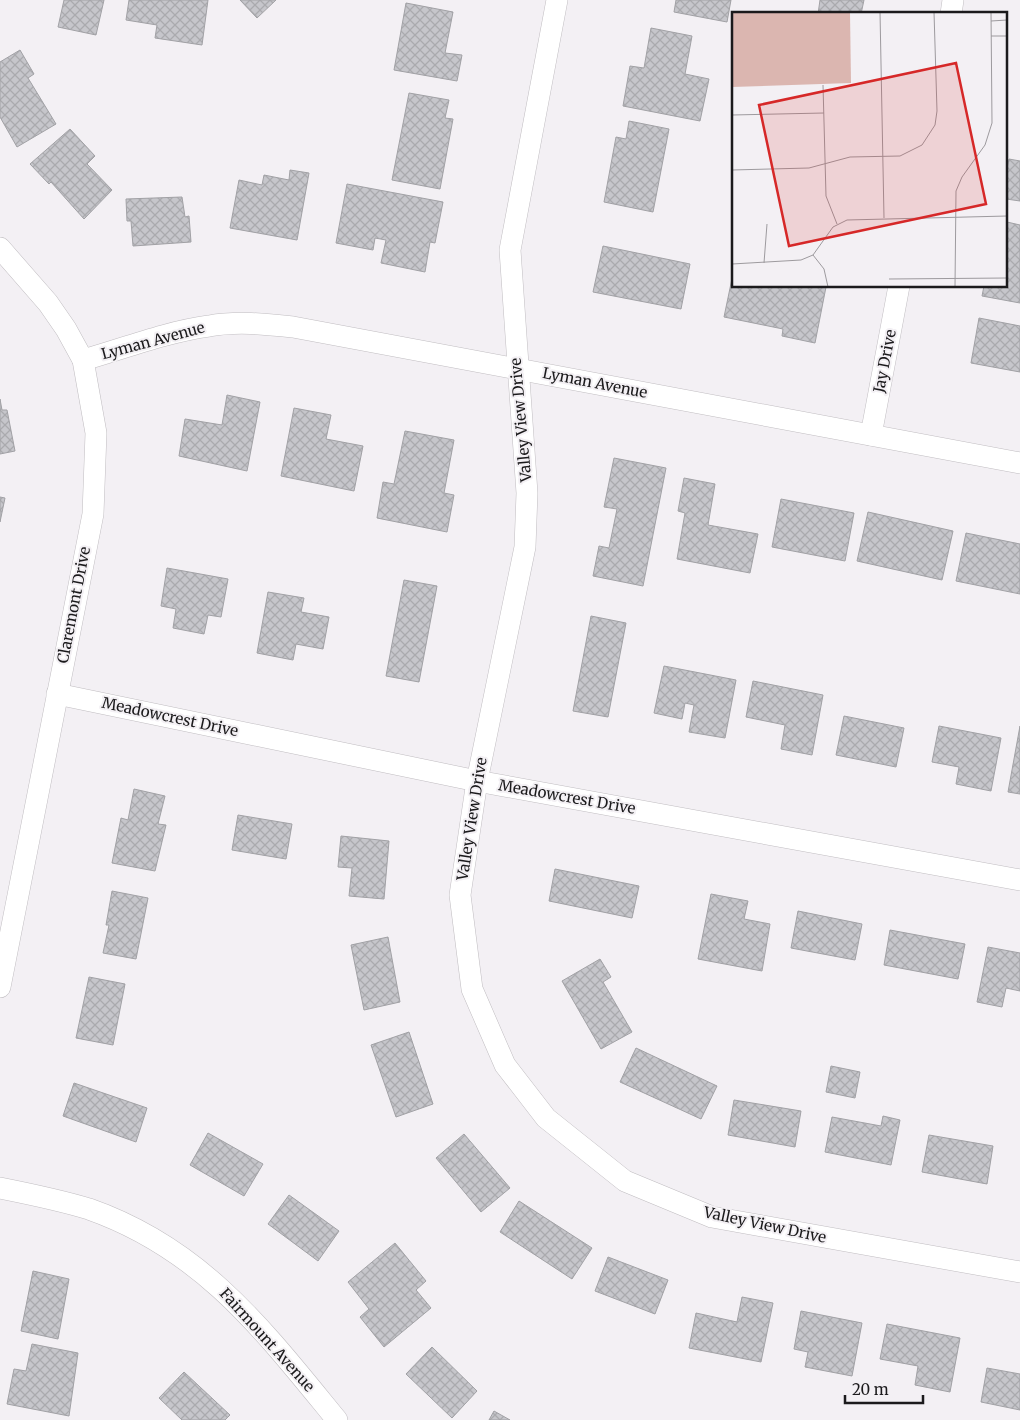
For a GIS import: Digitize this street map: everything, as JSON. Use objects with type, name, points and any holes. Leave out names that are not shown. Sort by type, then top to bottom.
[{"type":"street","name":"Valley View Drive","points":[[557,0],[510,250],[527,493],[525,547],[477,781],[460,894],[472,989],[505,1065],[546,1118],[625,1181],[712,1217],[1020,1272]]},
{"type":"street","name":"Claremont Drive","points":[[0,248],[48,303],[66,329],[83,360],[96,433],[93,514],[56,694],[0,987]]},
{"type":"street","name":"Jay Drive","points":[[871,435],[899,288]]},
{"type":"street","name":"Lyman Avenue","points":[[83,360],[182,331],[238,323],[293,327],[1020,463]]},
{"type":"street","name":"Meadowcrest Drive","points":[[56,694],[477,781],[1020,880]]},
{"type":"street","name":"Fairmount Avenue","points":[[0,1188],[90,1210],[135,1229],[184,1258],[221,1287],[247,1313],[337,1420]]},
{"type":"building","points":[[64,0],[104,0],[96,35],[58,27]]},
{"type":"building","points":[[129,0],[208,0],[202,45],[155,38],[157,25],[126,20]]},
{"type":"building","points":[[240,0],[276,0],[257,18]]},
{"type":"building","points":[[676,0],[731,0],[727,22],[674,12]]},
{"type":"building","points":[[820,0],[864,0],[861,12],[818,12]]},
{"type":"building","points":[[406,3],[453,12],[445,53],[462,55],[457,81],[394,70]]},
{"type":"building","points":[[651,28],[692,36],[685,74],[709,79],[700,121],[623,106],[630,66],[644,68]]},
{"type":"building","points":[[20,50],[34,74],[28,78],[56,124],[17,147],[0,117],[0,62]]},
{"type":"building","points":[[409,93],[449,100],[445,118],[453,119],[440,189],[392,180]]},
{"type":"building","points":[[629,121],[669,129],[653,212],[604,202],[616,137],[626,139]]},
{"type":"building","points":[[70,129],[95,156],[87,164],[112,190],[84,219],[51,182],[49,184],[30,164]]},
{"type":"building","points":[[1009,159],[1020,161],[1020,201],[1008,199]]},
{"type":"building","points":[[290,170],[309,173],[297,240],[230,228],[239,180],[262,185],[264,175],[289,180]]},
{"type":"building","points":[[347,184],[443,202],[435,243],[430,242],[425,272],[381,263],[386,240],[375,238],[373,250],[336,243]]},
{"type":"building","points":[[182,197],[185,217],[189,216],[191,242],[133,246],[131,221],[127,221],[126,199]]},
{"type":"building","points":[[1008,222],[1020,225],[1020,303],[982,296],[984,288],[1008,288]]},
{"type":"building","points":[[603,246],[690,264],[681,309],[593,292]]},
{"type":"building","points":[[732,279],[732,288],[826,288],[815,343],[782,336],[783,329],[724,317]]},
{"type":"building","points":[[979,318],[1020,326],[1020,372],[971,363]]},
{"type":"building","points":[[227,395],[260,402],[247,471],[179,456],[185,419],[222,425]]},
{"type":"building","points":[[0,399],[2,410],[7,410],[15,451],[0,454]]},
{"type":"building","points":[[294,408],[331,415],[326,439],[363,446],[354,491],[281,476]]},
{"type":"building","points":[[405,431],[454,440],[444,493],[454,495],[447,532],[377,518],[383,482],[394,484]]},
{"type":"building","points":[[614,458],[666,468],[643,586],[593,576],[599,546],[609,548],[617,509],[604,507]]},
{"type":"building","points":[[684,478],[715,484],[708,525],[758,534],[750,573],[677,559],[685,513],[678,511]]},
{"type":"building","points":[[0,497],[5,498],[0,522]]},
{"type":"building","points":[[781,499],[854,513],[845,561],[772,547]]},
{"type":"building","points":[[868,512],[953,531],[942,580],[857,561]]},
{"type":"building","points":[[966,533],[1020,544],[1020,594],[956,581]]},
{"type":"building","points":[[167,568],[228,579],[221,617],[208,615],[204,634],[173,628],[176,609],[161,606]]},
{"type":"building","points":[[404,580],[437,586],[419,682],[386,676]]},
{"type":"building","points":[[268,592],[304,598],[301,612],[329,617],[323,649],[296,644],[293,660],[257,653]]},
{"type":"building","points":[[591,616],[626,623],[608,717],[573,711]]},
{"type":"building","points":[[664,666],[736,680],[725,738],[689,732],[694,705],[685,703],[682,719],[654,713]]},
{"type":"building","points":[[753,681],[823,695],[812,755],[781,749],[785,725],[746,717]]},
{"type":"building","points":[[844,716],[904,728],[896,767],[836,755]]},
{"type":"building","points":[[939,726],[1001,738],[991,791],[956,784],[959,767],[932,762]]},
{"type":"building","points":[[1020,726],[1020,794],[1008,792]]},
{"type":"building","points":[[134,789],[165,796],[158,824],[166,825],[155,871],[112,863],[121,818],[128,820]]},
{"type":"building","points":[[238,815],[292,824],[286,859],[232,850]]},
{"type":"building","points":[[341,836],[389,841],[384,899],[349,896],[352,868],[338,867]]},
{"type":"building","points":[[555,869],[639,886],[632,918],[549,901]]},
{"type":"building","points":[[112,891],[148,898],[136,959],[103,953],[109,925],[106,925]]},
{"type":"building","points":[[711,894],[748,901],[744,919],[770,924],[762,971],[698,959]]},
{"type":"building","points":[[798,911],[862,924],[855,960],[791,948]]},
{"type":"building","points":[[890,930],[965,944],[958,979],[884,965]]},
{"type":"building","points":[[388,937],[400,1002],[364,1010],[351,945]]},
{"type":"building","points":[[988,947],[1020,953],[1020,991],[1006,988],[1002,1007],[977,1002]]},
{"type":"building","points":[[600,959],[611,977],[603,982],[632,1032],[601,1049],[562,981]]},
{"type":"building","points":[[89,977],[125,984],[113,1045],[76,1038]]},
{"type":"building","points":[[409,1032],[433,1104],[396,1117],[371,1045]]},
{"type":"building","points":[[636,1048],[717,1086],[701,1119],[620,1082]]},
{"type":"building","points":[[831,1066],[860,1072],[855,1098],[826,1092]]},
{"type":"building","points":[[74,1083],[147,1108],[136,1142],[63,1116]]},
{"type":"building","points":[[734,1100],[801,1111],[795,1147],[728,1135]]},
{"type":"building","points":[[883,1116],[900,1120],[891,1165],[825,1152],[832,1117],[881,1126]]},
{"type":"building","points":[[208,1133],[263,1164],[244,1196],[190,1165]]},
{"type":"building","points":[[464,1134],[510,1188],[481,1212],[436,1158]]},
{"type":"building","points":[[929,1135],[993,1146],[987,1184],[922,1172]]},
{"type":"building","points":[[289,1195],[339,1231],[318,1261],[268,1224]]},
{"type":"building","points":[[519,1201],[592,1248],[572,1279],[500,1232]]},
{"type":"building","points":[[395,1243],[426,1281],[416,1290],[431,1308],[384,1347],[360,1317],[369,1309],[348,1282]]},
{"type":"building","points":[[608,1257],[668,1280],[655,1314],[595,1291]]},
{"type":"building","points":[[33,1271],[69,1279],[58,1339],[21,1331]]},
{"type":"building","points":[[742,1297],[773,1303],[761,1362],[689,1348],[696,1313],[737,1322]]},
{"type":"building","points":[[801,1311],[862,1323],[852,1376],[805,1367],[808,1352],[794,1349]]},
{"type":"building","points":[[887,1324],[960,1338],[950,1392],[915,1385],[918,1366],[880,1359]]},
{"type":"building","points":[[32,1344],[78,1353],[69,1416],[7,1404],[14,1369],[26,1371]]},
{"type":"building","points":[[432,1347],[477,1391],[452,1418],[406,1374]]},
{"type":"building","points":[[987,1368],[1020,1374],[1020,1410],[981,1402]]},
{"type":"building","points":[[184,1372],[230,1415],[225,1420],[182,1420],[159,1398]]},
{"type":"building","points":[[494,1411],[510,1420],[489,1420]]}]
